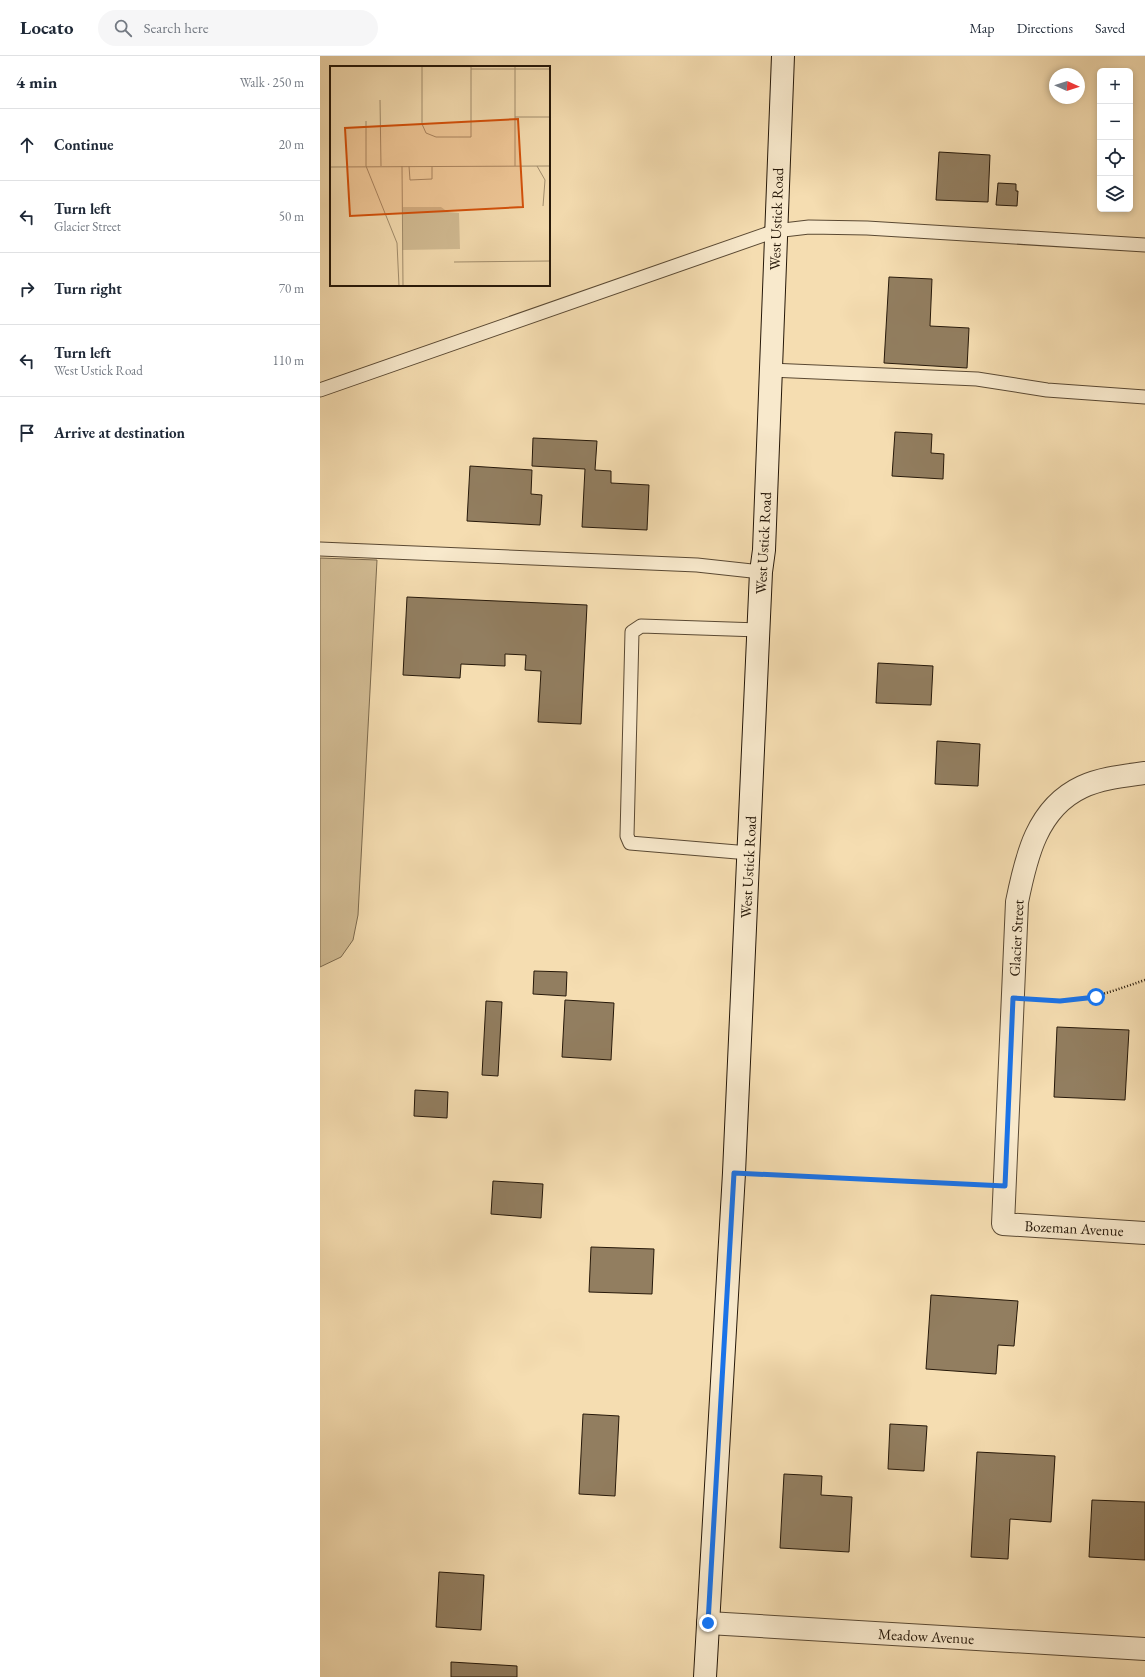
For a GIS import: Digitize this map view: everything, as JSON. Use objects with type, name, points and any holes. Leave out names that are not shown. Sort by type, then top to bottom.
[{"type":"main road","name":"West Ustick Road","points":[[705,1677],[734,1173],[761,572],[764,550],[775,231],[783,56]]},
{"type":"main road","name":"Glacier Street","points":[[1003,1224],[1017,902],[1025,861],[1040,826],[1056,805],[1082,787],[1109,779],[1145,773]]},
{"type":"main road","name":"Bozeman Avenue","points":[[1003,1224],[1145,1233]]},
{"type":"main road","name":"Meadow Avenue","points":[[708,1623],[1145,1649]]},
{"type":"lane","points":[[320,390],[775,231],[809,227],[867,228],[1145,244]]},
{"type":"lane","points":[[770,370],[977,379],[1047,390],[1145,397]]},
{"type":"lane","points":[[320,549],[697,565],[761,572]]},
{"type":"lane","points":[[749,853],[630,843],[627,836],[632,632],[641,626],[759,630]]},
{"type":"path","points":[[1013,998],[1060,1001],[1079,1000],[1096,997],[1145,980]]},
{"type":"path","points":[[734,1173],[1005,1186]]},
{"type":"shaded area","points":[[320,558],[377,560],[358,915],[353,940],[341,957],[320,967]]},
{"type":"building","points":[[939,152],[990,155],[988,202],[936,200]]},
{"type":"building","points":[[998,183],[1016,184],[1016,191],[1018,191],[1017,206],[996,205]]},
{"type":"building","points":[[889,277],[932,279],[930,326],[969,328],[967,368],[884,363]]},
{"type":"building","points":[[895,432],[932,434],[931,453],[944,454],[943,479],[892,476]]},
{"type":"building","points":[[533,438],[597,441],[595,470],[611,471],[611,483],[649,485],[647,530],[582,527],[585,469],[532,466]]},
{"type":"building","points":[[470,466],[532,470],[531,494],[542,495],[540,525],[467,521]]},
{"type":"building","points":[[407,597],[587,605],[581,724],[538,722],[541,671],[525,670],[526,655],[505,654],[505,666],[461,664],[460,678],[403,675]]},
{"type":"building","points":[[878,663],[933,666],[931,705],[876,703]]},
{"type":"building","points":[[937,741],[980,744],[978,786],[935,784]]},
{"type":"building","points":[[534,971],[567,972],[566,996],[533,994]]},
{"type":"building","points":[[565,1000],[614,1003],[611,1060],[562,1057]]},
{"type":"building","points":[[486,1001],[502,1002],[498,1076],[482,1075]]},
{"type":"building","points":[[1057,1027],[1129,1030],[1125,1100],[1054,1097]]},
{"type":"building","points":[[415,1090],[448,1092],[447,1118],[414,1116]]},
{"type":"building","points":[[493,1181],[543,1184],[541,1218],[491,1214]]},
{"type":"building","points":[[591,1247],[654,1249],[652,1294],[589,1292]]},
{"type":"building","points":[[931,1295],[1018,1301],[1014,1346],[998,1345],[996,1374],[926,1369]]},
{"type":"building","points":[[583,1414],[619,1416],[615,1496],[579,1494]]},
{"type":"building","points":[[890,1424],[927,1426],[924,1471],[888,1469]]},
{"type":"building","points":[[977,1452],[1055,1456],[1051,1522],[1010,1519],[1008,1559],[971,1557]]},
{"type":"building","points":[[784,1474],[822,1476],[821,1495],[852,1497],[849,1552],[780,1548]]},
{"type":"building","points":[[1092,1500],[1145,1502],[1145,1560],[1089,1557]]},
{"type":"building","points":[[439,1572],[484,1575],[481,1630],[436,1627]]},
{"type":"building","points":[[451,1662],[517,1666],[517,1677],[451,1677]]},
{"type":"route","points":[[708,1623],[734,1173],[1005,1186],[1013,998],[1060,1001],[1096,997]]}]
